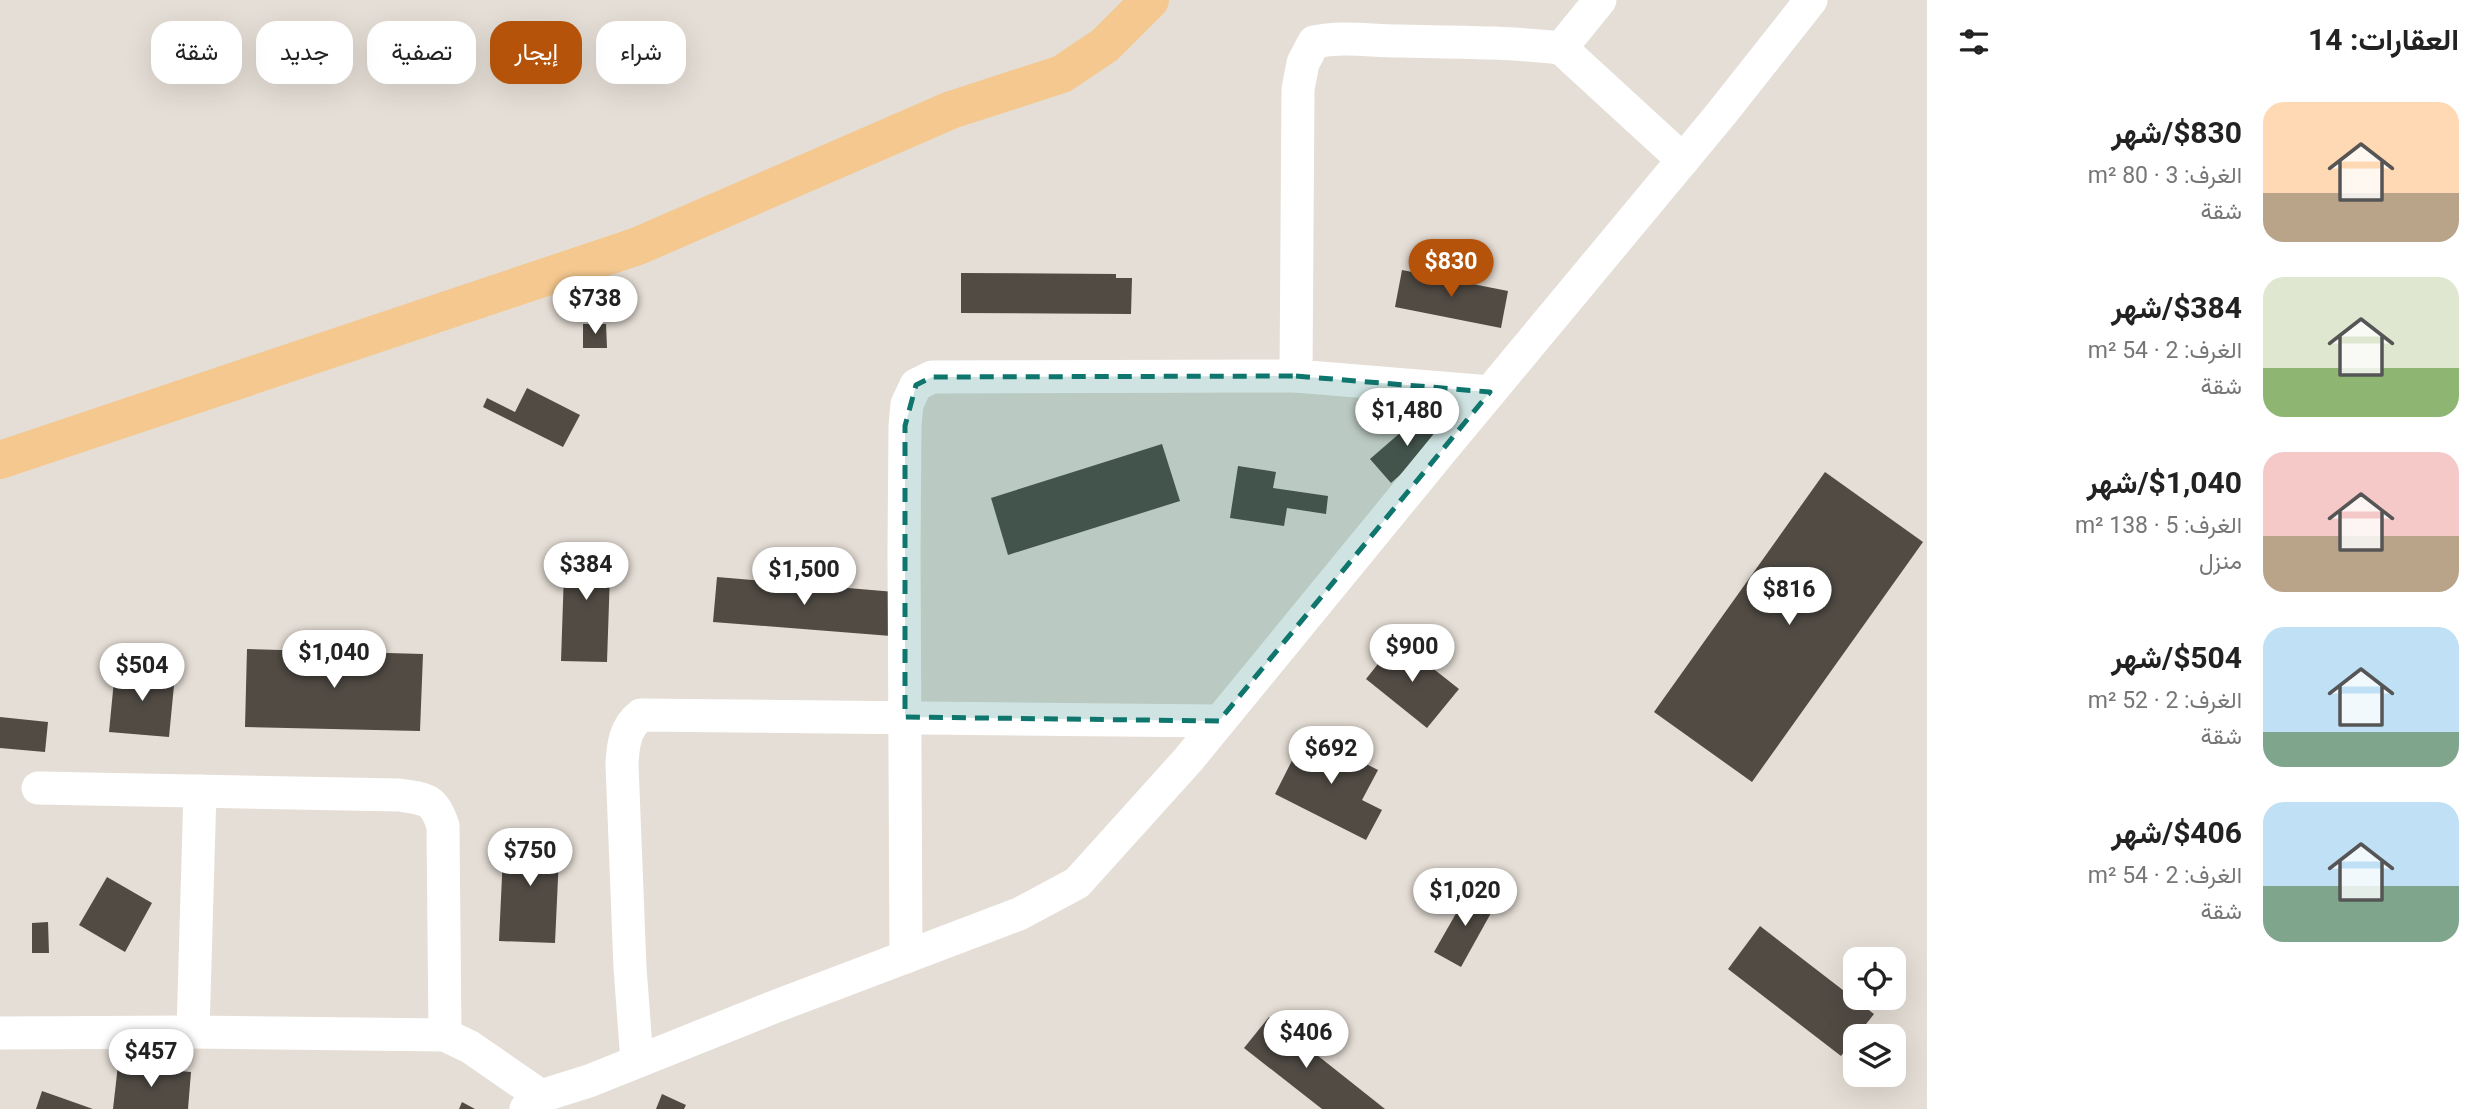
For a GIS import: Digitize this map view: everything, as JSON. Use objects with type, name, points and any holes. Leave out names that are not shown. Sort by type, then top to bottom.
[{"type":"main road","points":[[0,460],[638,246],[951,110],[1062,74],[1105,45],[1150,0]]},
{"type":"street","points":[[1561,48],[1600,0]]},
{"type":"street","points":[[0,1033],[445,1035],[470,1046],[534,1102],[1019,914],[1077,883],[1188,760],[1683,160],[1811,0]]},
{"type":"street","points":[[1296,376],[1298,89],[1303,63],[1314,43],[1338,37],[1527,44],[1561,48],[1683,160]]},
{"type":"street","points":[[906,957],[905,426],[907,404],[916,385],[932,377],[1296,376],[1490,392]]},
{"type":"street","points":[[637,1061],[630,968],[622,764],[623,744],[634,720],[641,715],[1219,721]]},
{"type":"street","points":[[38,788],[399,795],[423,799],[437,809],[443,826],[445,1035]]},
{"type":"street","points":[[193,1032],[200,791]]},
{"type":"highlighted area","points":[[1296,376],[1490,392],[1219,721],[905,717],[905,426],[916,385],[932,377]]},
{"type":"building","points":[[1402,270],[1508,291],[1501,328],[1395,307]]},
{"type":"building","points":[[961,273],[1116,274],[1116,278],[1132,278],[1131,314],[961,313]]},
{"type":"building","points":[[583,324],[606,324],[607,348],[583,348]]},
{"type":"building","points":[[527,388],[580,415],[563,447],[483,407],[487,398],[515,412]]},
{"type":"building","points":[[1423,413],[1443,437],[1391,483],[1370,459]]},
{"type":"building","points":[[1162,444],[1180,501],[1008,555],[991,498]]},
{"type":"building","points":[[1238,466],[1276,472],[1273,488],[1328,496],[1326,514],[1287,508],[1284,526],[1230,518]]},
{"type":"building","points":[[1825,472],[1923,542],[1752,782],[1654,712]]},
{"type":"building","points":[[565,543],[611,544],[607,662],[561,661]]},
{"type":"building","points":[[717,577],[895,592],[891,636],[713,622]]},
{"type":"building","points":[[1397,640],[1459,689],[1427,728],[1366,679]]},
{"type":"building","points":[[247,649],[423,654],[420,731],[245,727]]},
{"type":"building","points":[[115,670],[175,675],[169,737],[109,732]]},
{"type":"building","points":[[0,717],[48,722],[45,752],[0,748]]},
{"type":"building","points":[[1306,733],[1378,770],[1362,800],[1382,810],[1366,840],[1275,794]]},
{"type":"building","points":[[504,833],[560,835],[555,943],[499,941]]},
{"type":"building","points":[[107,877],[152,903],[125,952],[79,925]]},
{"type":"building","points":[[1470,889],[1496,904],[1461,967],[1434,952]]},
{"type":"building","points":[[48,922],[49,953],[32,953],[32,923]]},
{"type":"building","points":[[1760,926],[1843,990],[1843,1010],[1869,1010],[1874,1014],[1866,1024],[1843,1024],[1841,1056],[1728,969]]},
{"type":"building","points":[[1269,1017],[1385,1109],[1322,1109],[1244,1048]]},
{"type":"building","points":[[118,1065],[191,1072],[188,1109],[113,1109]]},
{"type":"building","points":[[42,1091],[93,1109],[36,1109]]},
{"type":"building","points":[[662,1094],[686,1105],[684,1109],[656,1109]]},
{"type":"building","points":[[462,1102],[475,1109],[459,1109]]}]
